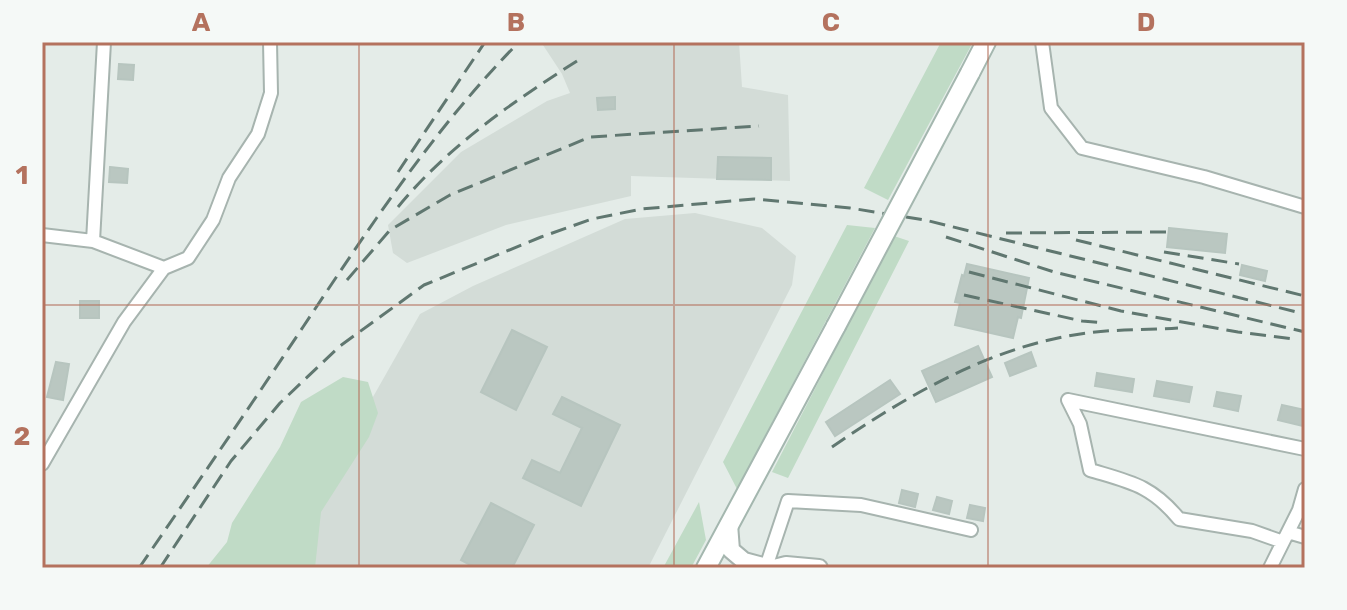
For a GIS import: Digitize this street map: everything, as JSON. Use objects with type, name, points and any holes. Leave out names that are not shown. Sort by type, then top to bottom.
[{"type":"main road","points":[[710,564],[986,42]]},
{"type":"street","points":[[93,241],[104,42]]},
{"type":"street","points":[[42,464],[124,322],[164,268],[188,258],[213,220],[229,178],[258,134],[271,93],[270,42]]},
{"type":"street","points":[[1042,42],[1051,108],[1082,148],[1204,177],[1305,207]]},
{"type":"street","points":[[42,235],[93,241],[164,268]]},
{"type":"street","points":[[1305,449],[1068,400],[1080,424],[1090,470],[1139,485],[1163,499],[1179,519],[1286,537],[1305,537]]},
{"type":"street","points":[[1270,568],[1305,489]]},
{"type":"street","points":[[770,568],[788,501],[861,505],[971,530]]},
{"type":"street","points":[[729,524],[731,550],[744,561],[770,568],[786,565],[819,568]]},
{"type":"shaded area","points":[[541,42],[739,42],[742,87],[788,95],[790,181],[631,176],[631,196],[506,225],[407,263],[393,253],[388,225],[461,152],[547,101],[570,93],[562,74]]},
{"type":"shaded area","points":[[695,213],[762,228],[796,256],[792,285],[648,568],[276,568],[420,314],[473,286],[625,219]]},
{"type":"green space","points":[[941,42],[973,42],[888,200],[864,188]]},
{"type":"green space","points":[[847,225],[875,228],[737,489],[723,462]]},
{"type":"green space","points":[[894,236],[909,241],[788,478],[772,472]]},
{"type":"green space","points":[[343,377],[368,382],[378,413],[369,437],[321,512],[315,568],[206,568],[227,542],[232,523],[280,447],[301,402]]},
{"type":"green space","points":[[699,502],[706,540],[691,568],[663,568]]},
{"type":"building","points":[[119,64],[134,65],[133,80],[118,79]]},
{"type":"building","points":[[615,97],[615,109],[598,110],[597,98]]},
{"type":"building","points":[[718,157],[771,158],[771,180],[717,179]]},
{"type":"building","points":[[110,167],[128,169],[127,183],[109,182]]},
{"type":"building","points":[[1169,228],[1227,234],[1225,253],[1167,247]]},
{"type":"building","points":[[967,264],[1029,278],[1021,318],[1018,317],[1013,338],[955,325],[960,303],[955,302]]},
{"type":"building","points":[[1242,265],[1267,271],[1265,281],[1240,275]]},
{"type":"building","points":[[80,301],[99,301],[99,318],[80,318]]},
{"type":"building","points":[[512,330],[547,347],[516,410],[481,392]]},
{"type":"building","points":[[978,346],[992,377],[936,402],[922,371]]},
{"type":"building","points":[[1031,352],[1036,366],[1010,376],[1005,363]]},
{"type":"building","points":[[56,362],[69,364],[63,400],[47,397]]},
{"type":"building","points":[[1097,373],[1134,379],[1132,392],[1095,386]]},
{"type":"building","points":[[890,380],[900,394],[835,436],[826,422]]},
{"type":"building","points":[[1157,381],[1192,387],[1189,402],[1154,396]]},
{"type":"building","points":[[1217,392],[1241,396],[1238,411],[1214,406]]},
{"type":"building","points":[[562,397],[620,425],[581,506],[523,478],[532,460],[560,473],[582,428],[553,414]]},
{"type":"building","points":[[1282,405],[1305,410],[1303,426],[1278,420]]},
{"type":"building","points":[[902,490],[918,494],[915,507],[899,503]]},
{"type":"building","points":[[937,497],[952,501],[949,514],[933,510]]},
{"type":"building","points":[[491,503],[534,525],[512,568],[476,568],[461,560]]},
{"type":"building","points":[[970,505],[985,508],[983,521],[967,518]]},
{"type":"railway","points":[[398,172],[485,42]]},
{"type":"railway","points":[[139,568],[404,179],[459,108],[519,42]]},
{"type":"railway","points":[[398,207],[460,144],[580,59]]},
{"type":"railway","points":[[347,280],[390,230],[450,195],[590,137],[759,126]]},
{"type":"railway","points":[[160,568],[231,461],[280,403],[340,346],[424,285],[592,219],[642,209],[754,199],[850,208],[925,220],[1305,314]]},
{"type":"railway","points":[[1006,233],[1166,232]]},
{"type":"railway","points":[[946,237],[1054,272],[1305,332]]},
{"type":"railway","points":[[1076,240],[1305,296]]},
{"type":"railway","points":[[1164,252],[1239,264]]},
{"type":"railway","points":[[969,272],[1121,311],[1293,339]]},
{"type":"railway","points":[[964,295],[1082,321],[1105,323]]},
{"type":"railway","points":[[832,447],[921,391],[1018,349],[1087,333],[1178,328]]}]
